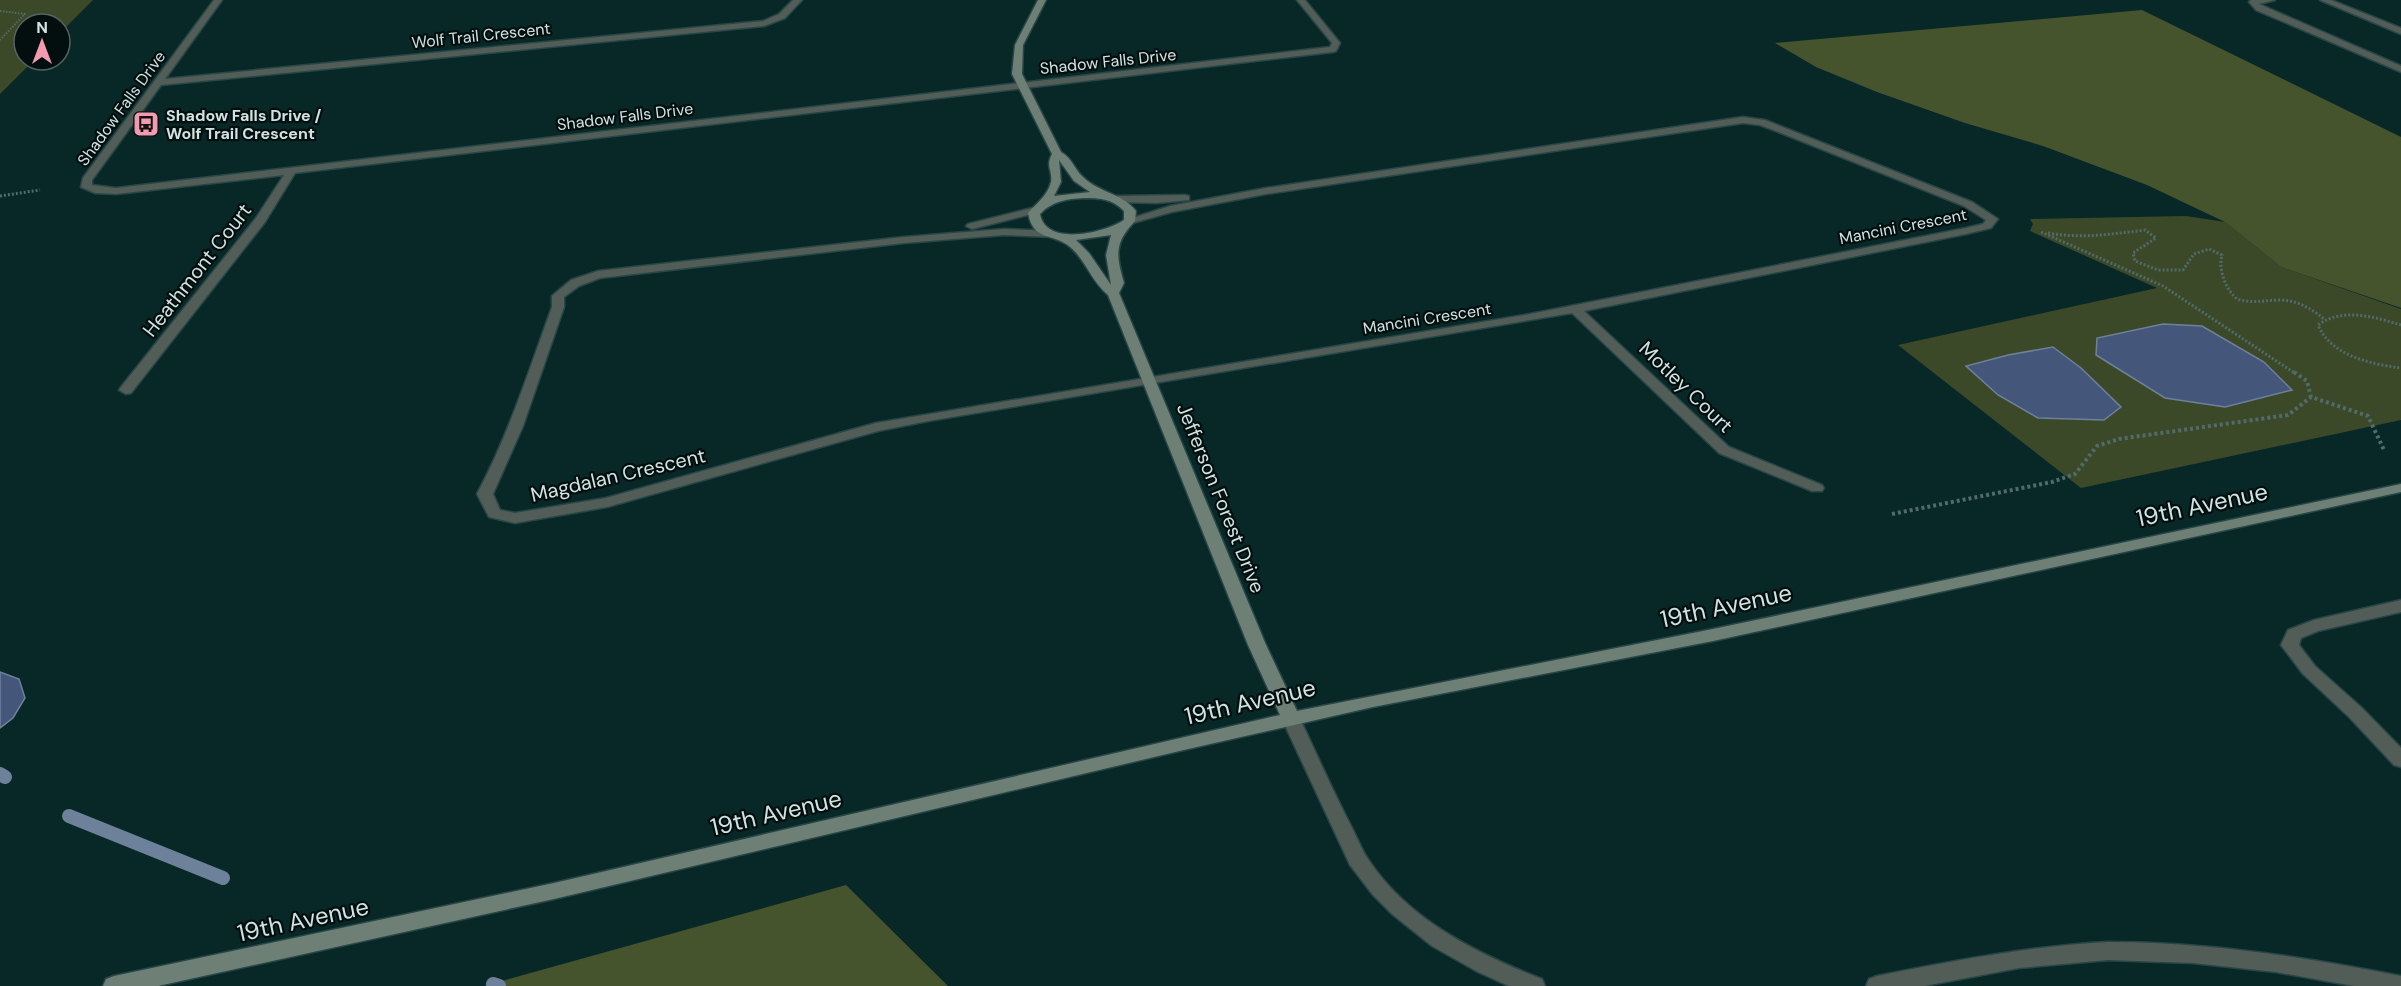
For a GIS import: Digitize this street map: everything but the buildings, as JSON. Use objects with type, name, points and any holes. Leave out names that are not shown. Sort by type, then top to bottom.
[{"type":"street","name":"Shadow Falls Drive","points":[[218,0],[87,180],[86,187],[116,191],[1333,49],[1336,43],[1301,0]]},
{"type":"street","name":"Wolf Trail Crescent","points":[[159,82],[764,23],[782,16],[798,0]]},
{"type":"street","points":[[1042,0],[1019,45],[1017,74],[1057,154],[1068,160],[1078,179],[1127,207],[1131,216],[1124,225],[1098,236],[1058,235]]},
{"type":"street","points":[[2271,0],[2253,2],[2259,8],[2401,69]]},
{"type":"street","points":[[2324,0],[2401,31]]},
{"type":"street","name":"Mancini Crescent","points":[[1124,225],[1170,209],[1266,191],[1743,120],[1762,122],[1780,129],[1968,204],[1992,219],[1987,226],[1966,231],[1575,309],[1149,381]]},
{"type":"street","points":[[1041,207],[1056,182],[1053,162],[1057,154]]},
{"type":"street","name":"Heathmont Court","points":[[126,390],[256,227],[292,170]]},
{"type":"street","name":"Mancini Crescent","points":[[1110,198],[1157,200],[1266,191]]},
{"type":"street","points":[[1041,207],[1070,196],[1110,198]]},
{"type":"street","name":"Jefferson Forest Drive","points":[[1041,207],[1034,216],[1036,225],[1058,235],[1083,252],[1094,267],[1101,285],[1113,293],[1257,645],[1291,719]]},
{"type":"street","name":"Magdalan Crescent","points":[[904,240],[986,224],[1041,207]]},
{"type":"street","name":"Jefferson Forest Drive","points":[[1113,293],[1118,283],[1112,263],[1111,248],[1124,225]]},
{"type":"street","name":"Magdalan Crescent","points":[[1058,235],[1004,232],[904,240],[598,275],[575,283],[558,296],[558,307],[497,471],[485,494],[494,514],[515,518],[596,504],[876,428],[1149,381]]},
{"type":"street","name":"Motley Court","points":[[1575,309],[1724,450],[1816,488]]},
{"type":"street","name":"19th Avenue","points":[[114,986],[554,891],[1291,719],[1713,635],[2401,488]]},
{"type":"street","points":[[2401,606],[2314,626],[2294,634],[2290,645],[2297,658],[2349,706],[2401,760]]},
{"type":"street","points":[[1291,719],[1362,866],[1394,904],[1431,936],[1470,959],[1534,986]]},
{"type":"street","points":[[1877,986],[2031,957],[2067,953],[2137,951],[2207,953],[2275,962],[2401,986]]},
{"type":"path","points":[[0,11],[25,14],[0,40]]},
{"type":"path","points":[[0,196],[40,190]]},
{"type":"path","points":[[2311,397],[2307,381],[2163,286],[2041,232],[2080,237],[2145,230],[2156,238],[2133,253],[2135,261],[2145,267],[2163,271],[2183,270],[2192,253],[2199,249],[2219,252],[2222,255],[2220,259],[2226,287],[2234,297],[2253,304],[2282,300],[2301,305],[2324,318]]},
{"type":"path","points":[[2401,325],[2357,315],[2324,318],[2318,325],[2320,334],[2330,344],[2369,362],[2401,368]]},
{"type":"path","points":[[2311,397],[2368,416],[2384,450]]},
{"type":"path","points":[[1892,514],[2052,483],[2075,474],[2097,446],[2119,439],[2288,415],[2311,397]]},
{"type":"green space","points":[[0,0],[93,0],[72,21],[72,12],[12,12],[12,72],[22,72],[0,94]]},
{"type":"green space","points":[[2142,10],[2401,137],[2401,308],[2281,267],[2225,222],[2147,185],[2043,146],[1965,123],[1877,92],[1816,67],[1775,43]]},
{"type":"green space","points":[[2186,216],[2225,222],[2281,267],[2401,309],[2401,420],[2081,488],[1898,345],[2157,288],[2030,231],[2033,224],[2030,219]]},
{"type":"green space","points":[[846,885],[948,986],[484,986]]},
{"type":"water","points":[[2163,324],[2202,326],[2264,362],[2292,390],[2225,407],[2165,398],[2096,355],[2097,338]]},
{"type":"water","points":[[2053,347],[2081,368],[2121,407],[2104,420],[2038,418],[1998,395],[1966,366]]},
{"type":"water","points":[[0,672],[19,679],[25,698],[13,718],[0,728]]},
{"type":"waterway","points":[[0,774],[5,777]]},
{"type":"waterway","points":[[69,816],[223,878]]},
{"type":"waterway","points":[[493,984],[499,986]]},
{"type":"place","name":"Shadow Falls Drive / Wolf Trail Crescent","points":[[146,124]]}]
